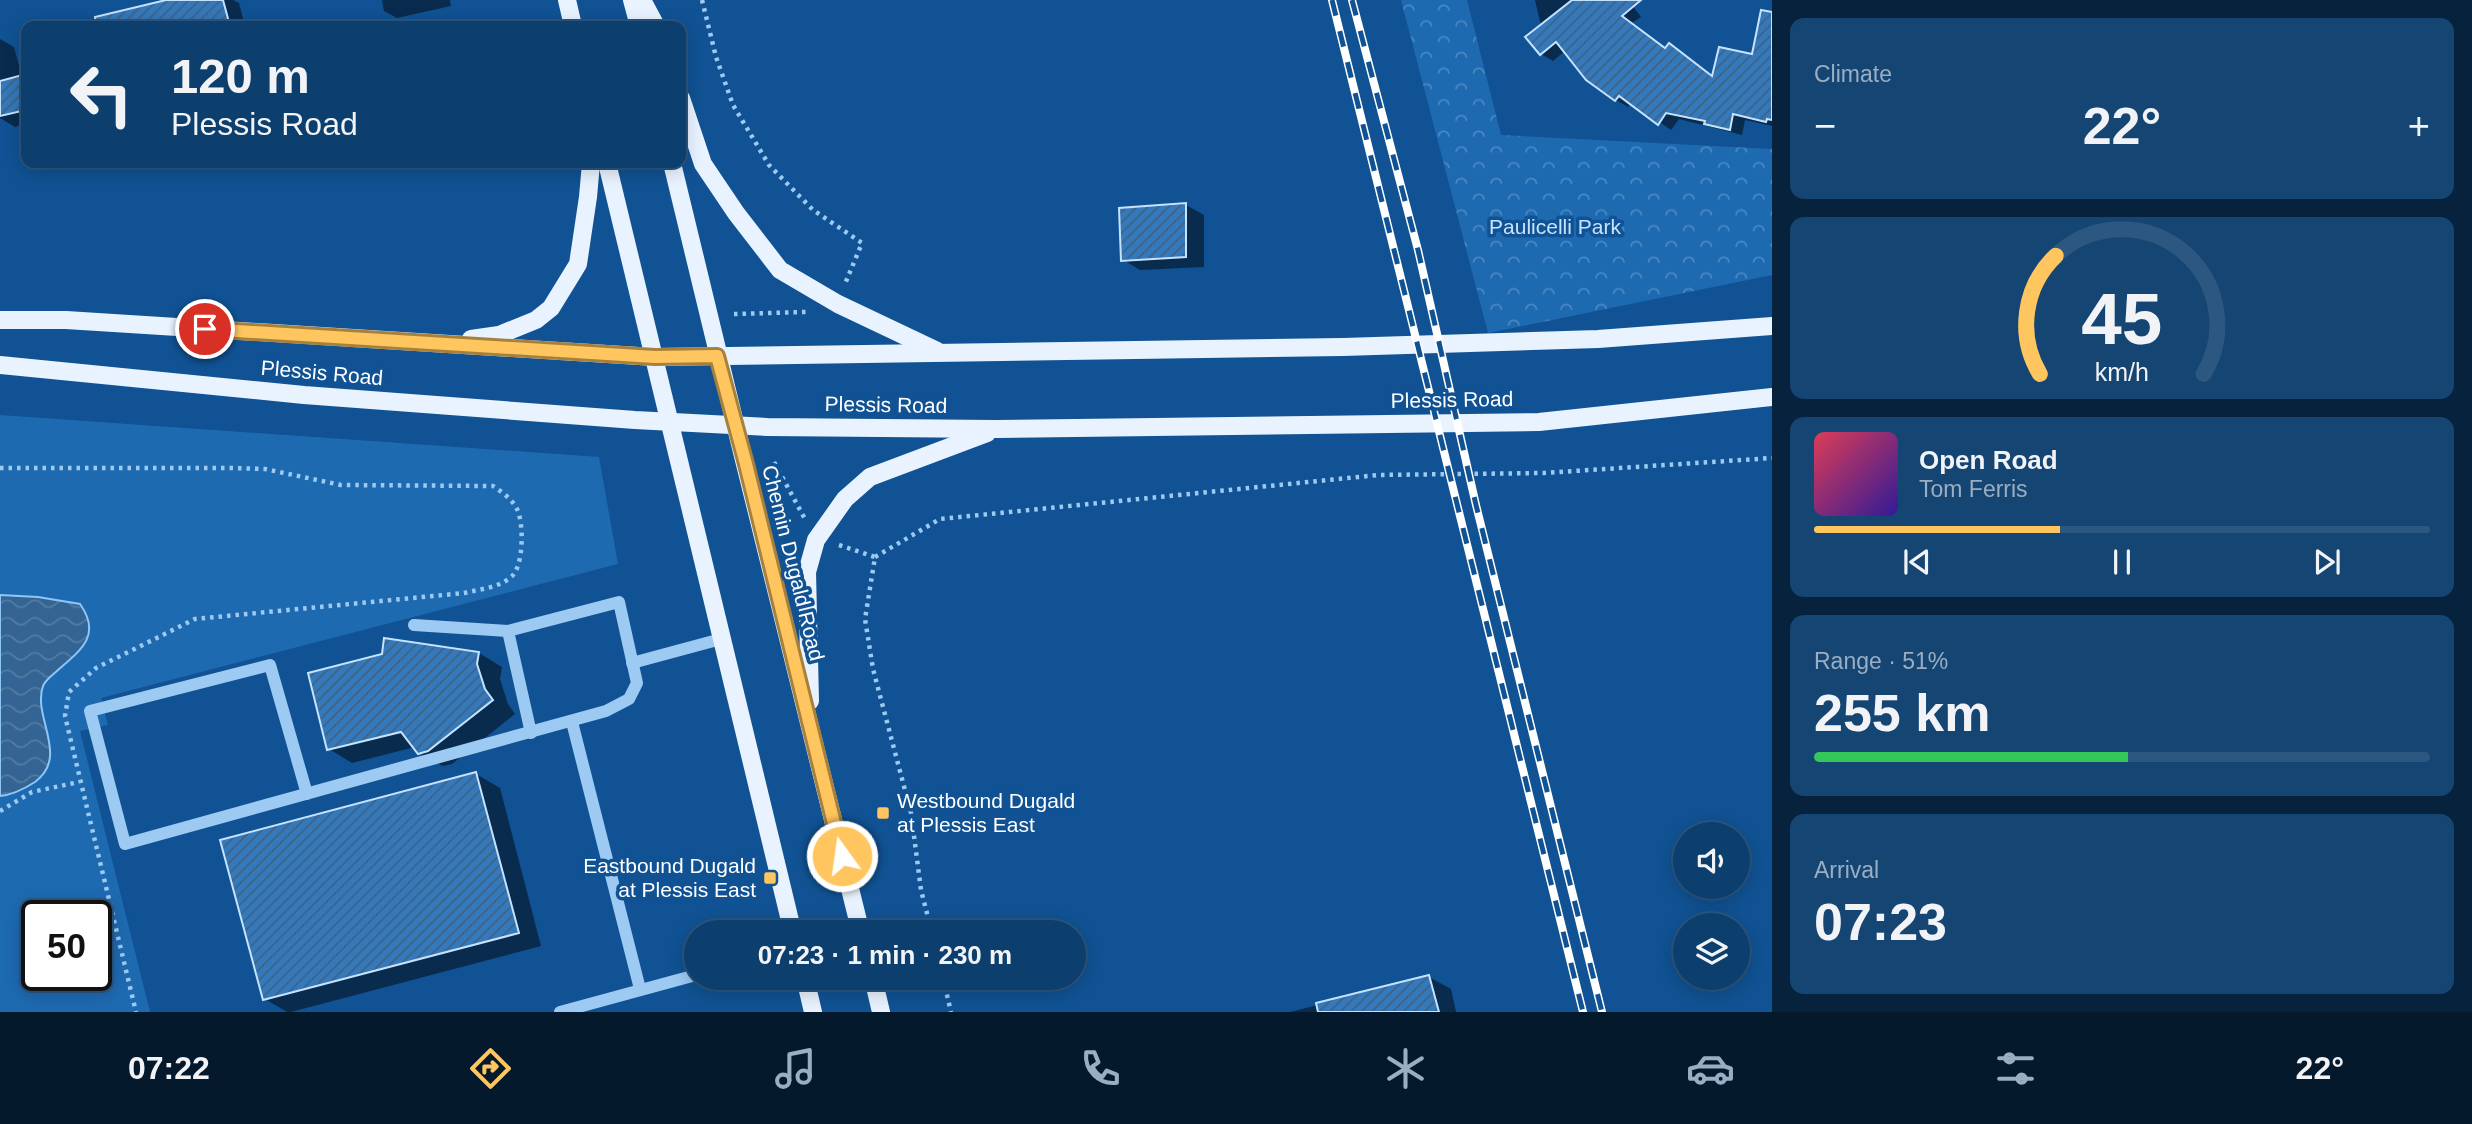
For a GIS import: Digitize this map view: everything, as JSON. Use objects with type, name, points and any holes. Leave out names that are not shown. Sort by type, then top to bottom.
[{"type":"main road","points":[[567,0],[572,21]]},
{"type":"main road","points":[[632,0],[638,21]]},
{"type":"main road","points":[[642,0],[653,21]]},
{"type":"main road","points":[[686,112],[704,164],[736,213],[780,270],[838,304],[940,352]]},
{"type":"main road","points":[[427,344],[499,335],[536,320],[551,308],[578,264],[591,168]]},
{"type":"main road","points":[[608,168],[790,920]]},
{"type":"main road","name":"Chemin Dugald Road","points":[[673,168],[717,356],[858,920]]},
{"type":"main road","name":"Plessis Road","points":[[0,320],[66,320],[655,357],[1357,346],[1598,339],[1772,326]]},
{"type":"main road","name":"Plessis Road","points":[[0,365],[304,395],[767,427],[996,429],[1539,422],[1772,397]]},
{"type":"main road","points":[[810,729],[807,572],[816,540],[845,499],[870,477],[996,429]]},
{"type":"main road","points":[[808,990],[813,1012]]},
{"type":"main road","points":[[876,990],[881,1012]]},
{"type":"lane","points":[[307,794],[270,665],[90,711],[125,844],[572,722],[607,711],[629,699],[637,683],[619,602],[508,631],[414,625]]},
{"type":"lane","points":[[508,631],[531,733]]},
{"type":"lane","points":[[632,663],[721,639]]},
{"type":"lane","points":[[572,722],[640,989]]},
{"type":"lane","points":[[560,1012],[684,978]]},
{"type":"path","points":[[702,0],[716,57],[733,105],[769,164],[813,210],[862,243]]},
{"type":"path","points":[[734,314],[745,314]]},
{"type":"path","points":[[875,557],[940,519],[1378,475],[1544,473],[1772,458]]},
{"type":"path","points":[[0,468],[265,469],[341,485],[493,486],[516,508],[521,523],[520,564],[514,576],[499,585],[464,593],[195,619],[96,668],[69,692],[65,716],[136,1012]]},
{"type":"path","points":[[853,548],[875,557]]},
{"type":"path","points":[[875,557],[865,619],[873,669],[911,813],[921,890],[929,920]]},
{"type":"path","points":[[0,811],[32,792],[79,782]]},
{"type":"path","points":[[946,990],[951,1012]]},
{"type":"green space","name":"Paulicelli Park","points":[[1401,0],[1467,0],[1501,135],[1772,149],[1772,275],[1488,333]]},
{"type":"green space","points":[[0,415],[599,457],[618,564],[101,698],[108,725],[80,731],[150,1012],[0,1012]]},
{"type":"water","points":[[0,595],[38,597],[80,604],[86,615],[89,633],[81,649],[43,686],[42,710],[50,748],[45,772],[27,787],[0,796]]},
{"type":"building","points":[[166,0],[223,0],[229,21],[95,21],[95,17]]},
{"type":"building","points":[[1572,0],[1641,0],[1622,16],[1665,48],[1669,43],[1712,76],[1719,47],[1752,54],[1761,10],[1772,12],[1772,120],[1767,119],[1766,122],[1733,114],[1730,130],[1704,124],[1705,121],[1666,113],[1658,125],[1619,96],[1615,101],[1586,80],[1556,42],[1540,55],[1525,37]]},
{"type":"building","points":[[21,75],[21,111],[0,116],[0,81]]},
{"type":"building","points":[[1186,203],[1186,257],[1121,261],[1119,208]]},
{"type":"building","points":[[384,638],[479,652],[477,664],[485,689],[493,700],[428,751],[418,754],[401,732],[327,750],[308,673],[382,654]]},
{"type":"building","points":[[476,772],[519,933],[263,1000],[220,840]]},
{"type":"building","points":[[1429,975],[1439,1012],[1318,1012],[1316,1003]]},
{"type":"railway","points":[[1332,0],[1583,1012]]},
{"type":"railway","points":[[1352,0],[1418,250],[1476,505],[1602,1012]]},
{"type":"place","name":"Westbound Dugald at Plessis East","points":[[883,813]]},
{"type":"place","name":"Eastbound Dugald at Plessis East","points":[[770,878]]},
{"type":"route","points":[[205,329],[655,357],[717,356],[842,856]]}]
